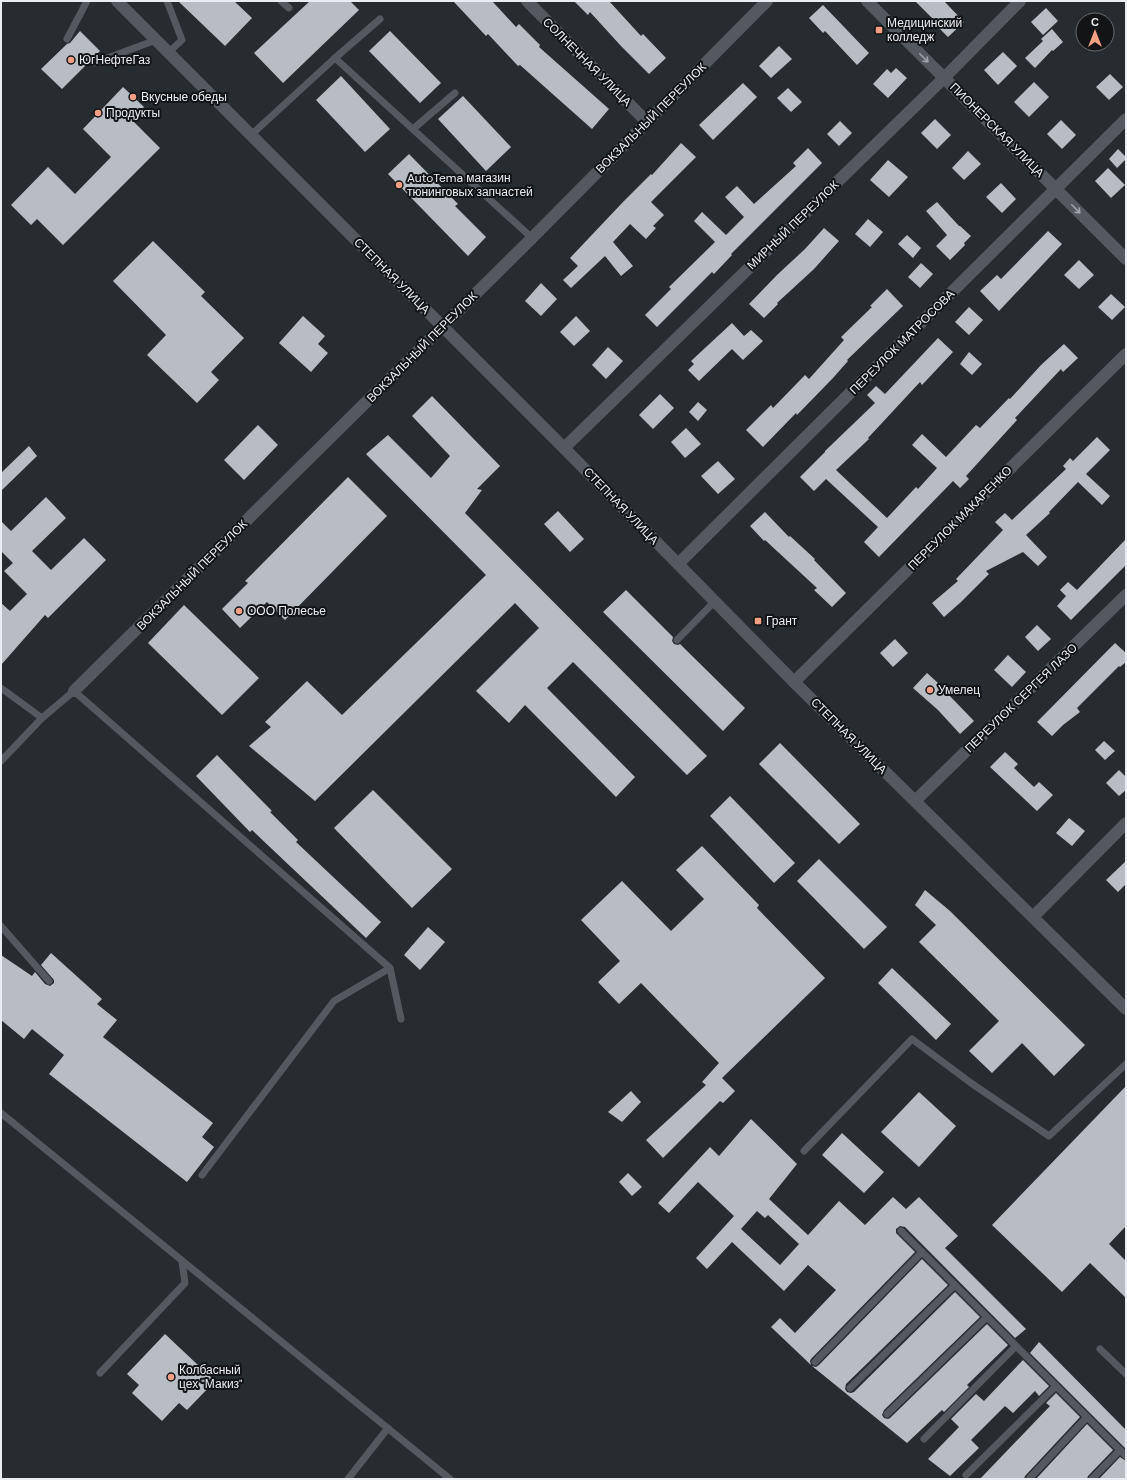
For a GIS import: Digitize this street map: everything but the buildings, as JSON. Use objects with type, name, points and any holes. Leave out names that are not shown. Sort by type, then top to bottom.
[{"type":"street","name":"СТЕПНАЯ УЛИЦА","points":[[117,1],[564,448],[794,682],[1126,1009]]},
{"type":"street","name":"СОЛНЕЧНАЯ УЛИЦА","points":[[527,1],[648,122]]},
{"type":"street","name":"ВОКЗАЛЬНЫЙ ПЕРЕУЛОК","points":[[74,691],[443,327],[767,1]]},
{"type":"street","name":"ПИОНЕРСКАЯ УЛИЦА","points":[[867,1],[1126,259]]},
{"type":"street","name":"МИРНЫЙ ПЕРЕУЛОК","points":[[564,448],[944,78],[1020,1]]},
{"type":"street","name":"ПЕРЕУЛОК МАТРОСОВА","points":[[678,564],[1126,120]]},
{"type":"street","name":"ПЕРЕУЛОК МАКАРЕНКО","points":[[794,682],[1126,354]]},
{"type":"street","name":"ПЕРЕУЛОК СЕРГЕЯ ЛАЗО","points":[[915,801],[1126,595]]},
{"type":"street","points":[[1033,918],[1126,824]]},
{"type":"lane","points":[[68,39],[87,1]]},
{"type":"lane","points":[[167,1],[182,40],[169,52]]},
{"type":"lane","points":[[281,1],[289,8]]},
{"type":"lane","points":[[251,135],[380,19]]},
{"type":"lane","points":[[94,63],[156,40]]},
{"type":"lane","points":[[335,58],[532,238]]},
{"type":"lane","points":[[413,129],[455,94]]},
{"type":"lane","points":[[677,640],[715,601]]},
{"type":"lane","points":[[1,688],[42,718]]},
{"type":"lane","points":[[1,761],[42,718],[74,691],[390,968],[401,1019]]},
{"type":"lane","points":[[1,926],[49,981]]},
{"type":"lane","points":[[202,1175],[334,1001],[390,968]]},
{"type":"lane","points":[[804,1151],[912,1039],[971,1083],[1049,1136],[1126,1064]]},
{"type":"lane","points":[[1,1113],[450,1479]]},
{"type":"lane","points":[[901,1231],[1126,1456]]},
{"type":"lane","points":[[815,1362],[922,1252]]},
{"type":"lane","points":[[100,1373],[186,1283],[182,1261]]},
{"type":"lane","points":[[850,1388],[955,1284]]},
{"type":"lane","points":[[887,1414],[987,1317]]},
{"type":"lane","points":[[924,1439],[1016,1346]]},
{"type":"lane","points":[[1100,1349],[1126,1374]]},
{"type":"lane","points":[[966,1475],[1056,1386]]},
{"type":"lane","points":[[1030,1479],[1087,1417]]},
{"type":"lane","points":[[348,1479],[388,1428]]},
{"type":"lane","points":[[1092,1479],[1120,1450]]},
{"type":"place","name":"Медицинский колледж","points":[[879,30]]},
{"type":"place","name":"ЮгНефтеГаз","points":[[71,60]]},
{"type":"place","name":"Вкусные обеды","points":[[133,97]]},
{"type":"place","name":"Продукты","points":[[98,113]]},
{"type":"place","name":"AutoTema магазин тюнинговых запчастей","points":[[399,185]]},
{"type":"place","name":"ООО Полесье","points":[[239,611]]},
{"type":"place","name":"Грант","points":[[758,621]]},
{"type":"place","name":"Умелец","points":[[930,690]]},
{"type":"place","name":"Колбасный цех \"Макиз\"","points":[[171,1377]]}]
